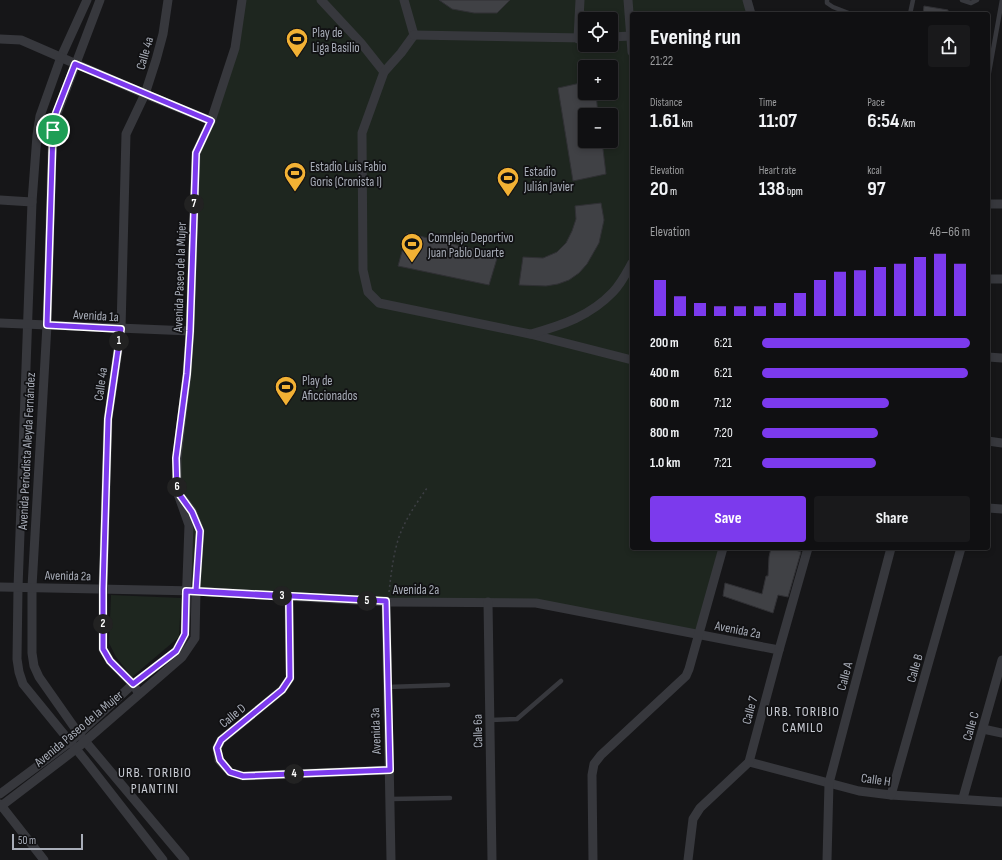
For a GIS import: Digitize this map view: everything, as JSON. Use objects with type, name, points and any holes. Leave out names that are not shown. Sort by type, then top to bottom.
[{"type":"street","name":"Avenida Periodista Aleyda Fernández","points":[[87,0],[61,57],[38,125],[32,202],[29,325],[18,588],[18,659],[23,684],[163,860]]},
{"type":"street","name":"Avenida Periodista Aleyda Fernández","points":[[100,0],[52,124],[47,325],[32,587],[32,653],[34,666],[39,677],[79,734],[186,860]]},
{"type":"street","name":"Calle 4a","points":[[139,694],[133,684],[110,661],[103,649],[103,589],[108,419],[121,329],[126,134],[145,94],[163,34],[168,0]]},
{"type":"street","name":"Avenida Paseo de la Mujer","points":[[0,794],[70,742],[133,684],[176,651],[185,634],[200,531],[192,512],[177,491],[176,458],[187,374],[190,331],[196,153],[211,121],[235,48],[242,0]]},
{"type":"street","points":[[321,0],[361,43],[384,72]]},
{"type":"street","points":[[404,0],[414,35]]},
{"type":"street","points":[[580,0],[580,12]]},
{"type":"street","points":[[628,0],[630,24]]},
{"type":"street","points":[[747,0],[750,12]]},
{"type":"street","points":[[414,35],[401,53],[384,72],[362,133],[362,270],[368,292],[379,303],[530,334],[630,359]]},
{"type":"street","points":[[414,35],[578,39]]},
{"type":"street","points":[[618,37],[630,36]]},
{"type":"street","points":[[0,39],[21,40],[211,121]]},
{"type":"street","points":[[0,200],[32,202]]},
{"type":"street","points":[[990,204],[1002,204]]},
{"type":"street","points":[[530,334],[559,326],[588,313],[614,291],[630,266]]},
{"type":"street","points":[[990,278],[1002,279]]},
{"type":"street","name":"Avenida 1a","points":[[0,323],[190,331]]},
{"type":"street","points":[[990,357],[1002,358]]},
{"type":"street","points":[[990,441],[1002,443]]},
{"type":"street","points":[[990,508],[1002,509]]},
{"type":"street","points":[[593,860],[592,775],[594,764],[601,755],[686,676],[722,550]]},
{"type":"street","name":"Calle 7","points":[[749,762],[807,550]]},
{"type":"street","name":"Calle A","points":[[827,860],[829,784],[890,550]]},
{"type":"street","name":"Calle B","points":[[891,795],[960,550]]},
{"type":"street","name":"Avenida 2a","points":[[0,587],[191,591],[387,601],[536,603],[779,650]]},
{"type":"street","name":"Avenida Paseo de la Mujer","points":[[0,805],[76,749],[182,657],[195,638],[191,591]]},
{"type":"street","name":"Calle D","points":[[289,597],[290,678],[282,690],[221,740],[217,748],[220,760],[230,772],[243,776],[390,770]]},
{"type":"street","name":"Avenida 3a","points":[[387,601],[387,687],[391,860]]},
{"type":"street","name":"Calle 6a","points":[[488,602],[492,860]]},
{"type":"street","name":"Calle C","points":[[962,798],[1002,660]]},
{"type":"street","points":[[983,729],[1002,733]]},
{"type":"street","points":[[688,860],[693,819],[700,808],[749,762]]},
{"type":"street","name":"Calle H","points":[[749,762],[859,791],[891,795],[962,798],[1002,802]]},
{"type":"street","points":[[0,805],[44,860]]},
{"type":"lane","points":[[827,0],[827,3],[833,7],[846,12]]},
{"type":"lane","points":[[910,12],[913,0]]},
{"type":"lane","points":[[962,0],[971,3],[977,0]]},
{"type":"lane","points":[[990,67],[1002,0]]},
{"type":"lane","points":[[490,720],[517,719],[561,682]]},
{"type":"lane","points":[[387,687],[448,685]]},
{"type":"lane","points":[[390,799],[450,798]]},
{"type":"path","points":[[387,601],[391,566],[399,538],[407,521],[427,488]]},
{"type":"shaded area","name":"Complejo Deportivo Juan Pablo Duarte","points":[[242,0],[747,0],[750,12],[630,12],[630,550],[722,550],[699,634],[536,603],[186,591],[189,525],[177,491],[187,374],[196,153],[235,48]]},
{"type":"shaded area","points":[[111,595],[181,598],[179,637],[132,677],[116,657],[109,643]]},
{"type":"building","points":[[439,0],[510,0],[497,13],[474,13],[452,9]]},
{"type":"building","points":[[924,6],[948,10],[948,12],[923,12]]},
{"type":"building","points":[[578,84],[578,100],[597,100],[597,108],[578,108],[578,148],[603,148],[606,174],[573,181],[558,88]]},
{"type":"building","points":[[601,203],[604,220],[599,243],[587,264],[579,273],[569,280],[558,284],[546,286],[519,285],[523,257],[543,258],[557,252],[566,243],[572,231],[576,219],[575,206]]},
{"type":"building","points":[[407,233],[498,255],[489,285],[398,266]]},
{"type":"building","points":[[771,550],[796,550],[801,552],[788,597],[778,595],[773,613],[723,596],[725,583],[762,594],[766,576],[768,576]]},
{"type":"place","name":"Play de Liga Basilio","points":[[297,58]]},
{"type":"place","name":"Estadio Luis Fabio Goris (Cronista I)","points":[[295,192]]},
{"type":"place","name":"Estadio Julián Javier","points":[[508,198]]},
{"type":"place","name":"Complejo Deportivo Juan Pablo Duarte","points":[[412,264]]},
{"type":"place","name":"Play de Aficcionados","points":[[286,406]]},
{"type":"district","name":"URB. TORIBIO CAMILO","points":[[803,720]]},
{"type":"district","name":"URB. TORIBIO PIANTINI","points":[[155,780]]},
{"type":"route","points":[[75,64],[211,121],[196,153],[190,331],[187,374],[176,458],[177,491],[192,512],[200,531],[196,591],[386,601],[390,770],[243,776],[230,772],[220,760],[217,748],[221,740],[282,690],[290,678],[289,597],[186,591],[185,634],[176,651],[133,684],[110,661],[103,649],[103,589],[108,419],[121,329],[47,325],[53,130],[52,124],[54,118],[75,64]]}]
